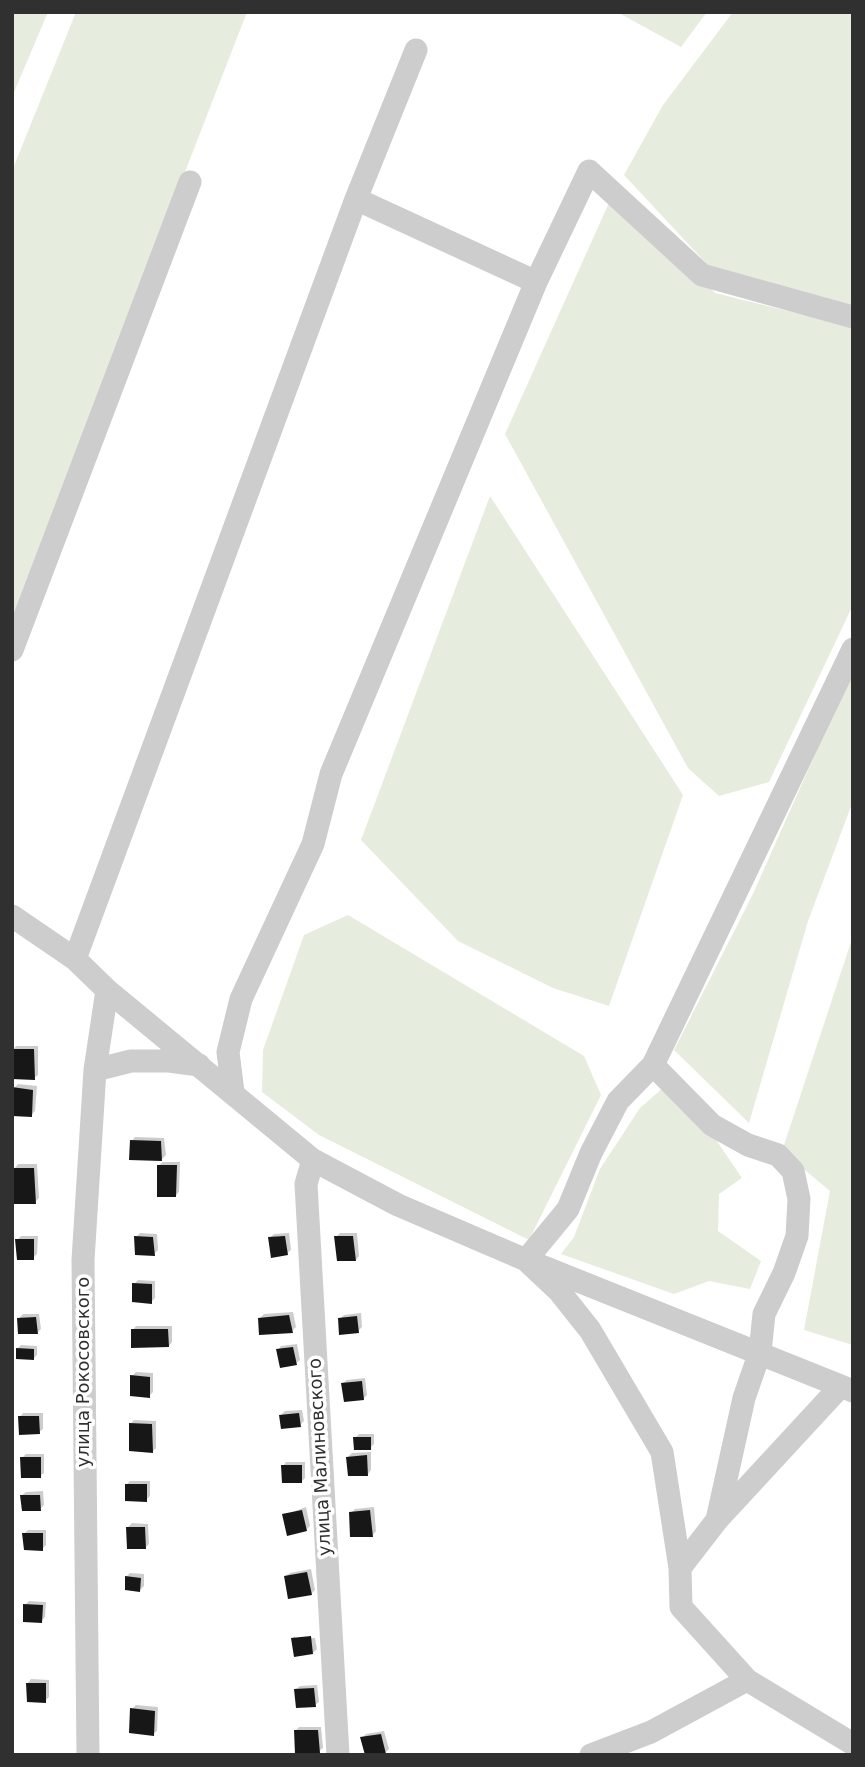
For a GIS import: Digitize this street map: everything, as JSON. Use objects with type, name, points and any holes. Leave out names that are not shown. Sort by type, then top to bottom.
[{"type":"street","points":[[75,960],[356,199],[416,50]]},
{"type":"street","points":[[233,1092],[228,1052],[241,999],[313,844],[331,775],[536,282],[589,171],[702,275],[853,317]]},
{"type":"street","points":[[12,650],[190,183]]},
{"type":"street","points":[[356,199],[536,282]]},
{"type":"street","points":[[526,1260],[568,1209],[591,1153],[618,1101],[653,1065],[853,649]]},
{"type":"street","points":[[12,916],[75,960],[107,990],[313,1160],[398,1205],[526,1260],[760,1352],[846,1390],[717,1520],[680,1568]]},
{"type":"street","name":"улица Рокосовского","points":[[88,1755],[83,1260],[95,1070],[107,990]]},
{"type":"street","points":[[95,1070],[131,1061],[169,1060],[200,1065]]},
{"type":"street","points":[[653,1065],[712,1125],[748,1145],[778,1156],[793,1171],[799,1199],[797,1236],[784,1273],[764,1314],[760,1352],[744,1398],[717,1520]]},
{"type":"street","name":"улица Малиновского","points":[[313,1160],[306,1184],[338,1755]]},
{"type":"street","points":[[526,1260],[559,1291],[590,1330],[662,1452],[680,1568],[681,1607],[747,1681],[853,1744]]},
{"type":"street","points":[[591,1755],[651,1732],[747,1681]]},
{"type":"shaded area","points":[[12,12],[48,12],[12,97]]},
{"type":"shaded area","points":[[76,12],[247,12],[12,618],[12,171]]},
{"type":"shaded area","points":[[617,12],[707,12],[681,47]]},
{"type":"shaded area","points":[[733,12],[853,12],[853,310],[719,277],[624,175],[663,105]]},
{"type":"shaded area","points":[[617,185],[715,293],[853,327],[853,605],[769,782],[719,796],[688,768],[505,434]]},
{"type":"shaded area","points":[[490,496],[683,795],[609,1006],[553,988],[458,941],[361,840]]},
{"type":"shaded area","points":[[853,669],[853,801],[808,921],[749,1123],[674,1050],[752,896]]},
{"type":"shaded area","points":[[348,915],[584,1056],[601,1095],[529,1240],[319,1135],[262,1092],[263,1050],[304,935]]},
{"type":"shaded area","points":[[853,936],[853,1345],[804,1330],[830,1191],[782,1151]]},
{"type":"shaded area","points":[[664,1087],[680,1087],[742,1178],[719,1194],[718,1231],[761,1261],[750,1289],[709,1281],[674,1294],[561,1254],[574,1237],[600,1169],[640,1108]]},
{"type":"building","points":[[12,1049],[34,1049],[35,1080],[12,1079]]},
{"type":"building","points":[[12,1087],[33,1090],[32,1117],[12,1116]]},
{"type":"building","points":[[130,1140],[161,1141],[162,1161],[129,1160]]},
{"type":"building","points":[[157,1165],[177,1165],[176,1197],[157,1197]]},
{"type":"building","points":[[13,1168],[34,1168],[36,1204],[14,1204]]},
{"type":"building","points":[[134,1236],[153,1237],[155,1256],[135,1255]]},
{"type":"building","points":[[285,1236],[288,1255],[271,1258],[268,1237]]},
{"type":"building","points":[[334,1236],[353,1236],[356,1261],[337,1261]]},
{"type":"building","points":[[15,1239],[34,1239],[34,1260],[17,1260]]},
{"type":"building","points":[[132,1283],[152,1284],[152,1304],[132,1302]]},
{"type":"building","points":[[289,1315],[293,1333],[259,1335],[258,1318]]},
{"type":"building","points":[[357,1316],[359,1333],[339,1335],[338,1318]]},
{"type":"building","points":[[36,1317],[38,1334],[18,1334],[17,1318]]},
{"type":"building","points":[[131,1329],[168,1329],[169,1347],[131,1348]]},
{"type":"building","points":[[293,1347],[297,1365],[280,1368],[276,1349]]},
{"type":"building","points":[[16,1348],[34,1349],[34,1360],[16,1359]]},
{"type":"building","points":[[130,1375],[150,1377],[150,1398],[130,1396]]},
{"type":"building","points":[[362,1381],[364,1400],[344,1402],[341,1383]]},
{"type":"building","points":[[299,1413],[301,1427],[281,1429],[279,1415]]},
{"type":"building","points":[[18,1416],[39,1416],[40,1434],[19,1435]]},
{"type":"building","points":[[129,1423],[152,1424],[153,1453],[129,1451]]},
{"type":"building","points":[[353,1437],[371,1437],[371,1450],[354,1450]]},
{"type":"building","points":[[367,1455],[368,1476],[348,1476],[346,1457]]},
{"type":"building","points":[[20,1457],[41,1457],[41,1478],[21,1478]]},
{"type":"building","points":[[281,1465],[302,1465],[302,1483],[282,1483]]},
{"type":"building","points":[[125,1484],[147,1484],[147,1502],[125,1501]]},
{"type":"building","points":[[20,1495],[40,1495],[41,1511],[22,1511]]},
{"type":"building","points":[[302,1510],[307,1531],[287,1536],[282,1514]]},
{"type":"building","points":[[370,1510],[373,1537],[350,1537],[349,1512]]},
{"type":"building","points":[[126,1527],[145,1527],[146,1549],[127,1549]]},
{"type":"building","points":[[22,1533],[43,1533],[43,1551],[24,1550]]},
{"type":"building","points":[[307,1572],[312,1595],[288,1599],[284,1576]]},
{"type":"building","points":[[125,1576],[141,1578],[140,1592],[125,1590]]},
{"type":"building","points":[[23,1604],[43,1605],[42,1623],[23,1622]]},
{"type":"building","points":[[311,1636],[313,1654],[294,1657],[291,1638]]},
{"type":"building","points":[[26,1683],[46,1683],[46,1703],[27,1702]]},
{"type":"building","points":[[314,1688],[316,1707],[296,1708],[294,1689]]},
{"type":"building","points":[[130,1708],[155,1711],[154,1736],[129,1733]]},
{"type":"building","points":[[294,1730],[318,1730],[320,1753],[295,1754]]},
{"type":"building","points":[[381,1734],[386,1754],[365,1755],[360,1737]]}]
